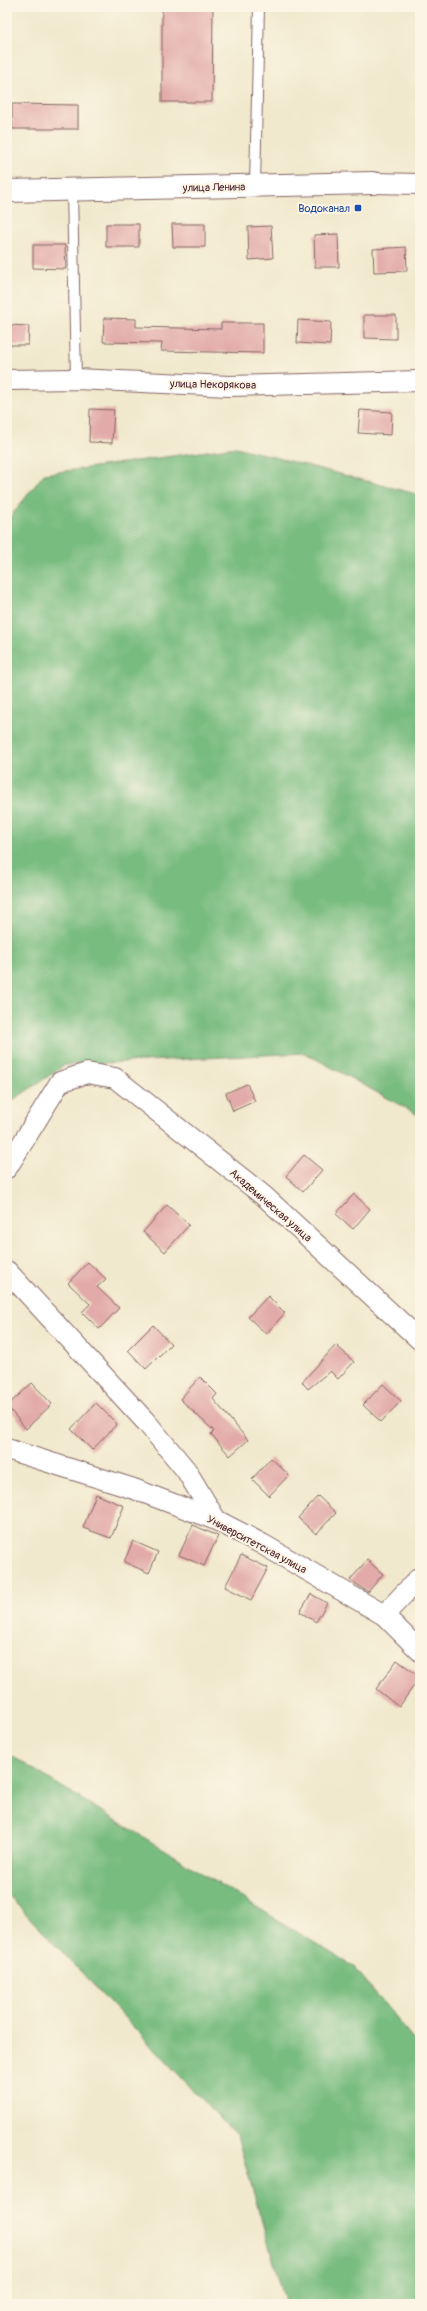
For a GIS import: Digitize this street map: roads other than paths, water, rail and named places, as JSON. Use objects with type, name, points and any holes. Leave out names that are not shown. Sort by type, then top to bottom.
[{"type":"street","name":"улица Ленина","points":[[7,191],[373,183],[420,184]]},
{"type":"street","name":"улица Некорякова","points":[[7,380],[76,379],[229,386],[420,381]]},
{"type":"street","name":"Академическая улица","points":[[7,1168],[60,1082],[88,1073],[115,1078],[264,1196],[420,1340]]},
{"type":"street","points":[[7,1271],[152,1429],[186,1470],[216,1520]]},
{"type":"street","name":"Университетская улица","points":[[7,1448],[134,1489],[216,1520],[262,1544],[384,1614],[420,1651]]},
{"type":"street","points":[[384,1614],[420,1577]]},
{"type":"lane","points":[[255,186],[260,7]]},
{"type":"lane","points":[[72,190],[76,379]]},
{"type":"place","name":"Водоканал","points":[[358,208]]}]
